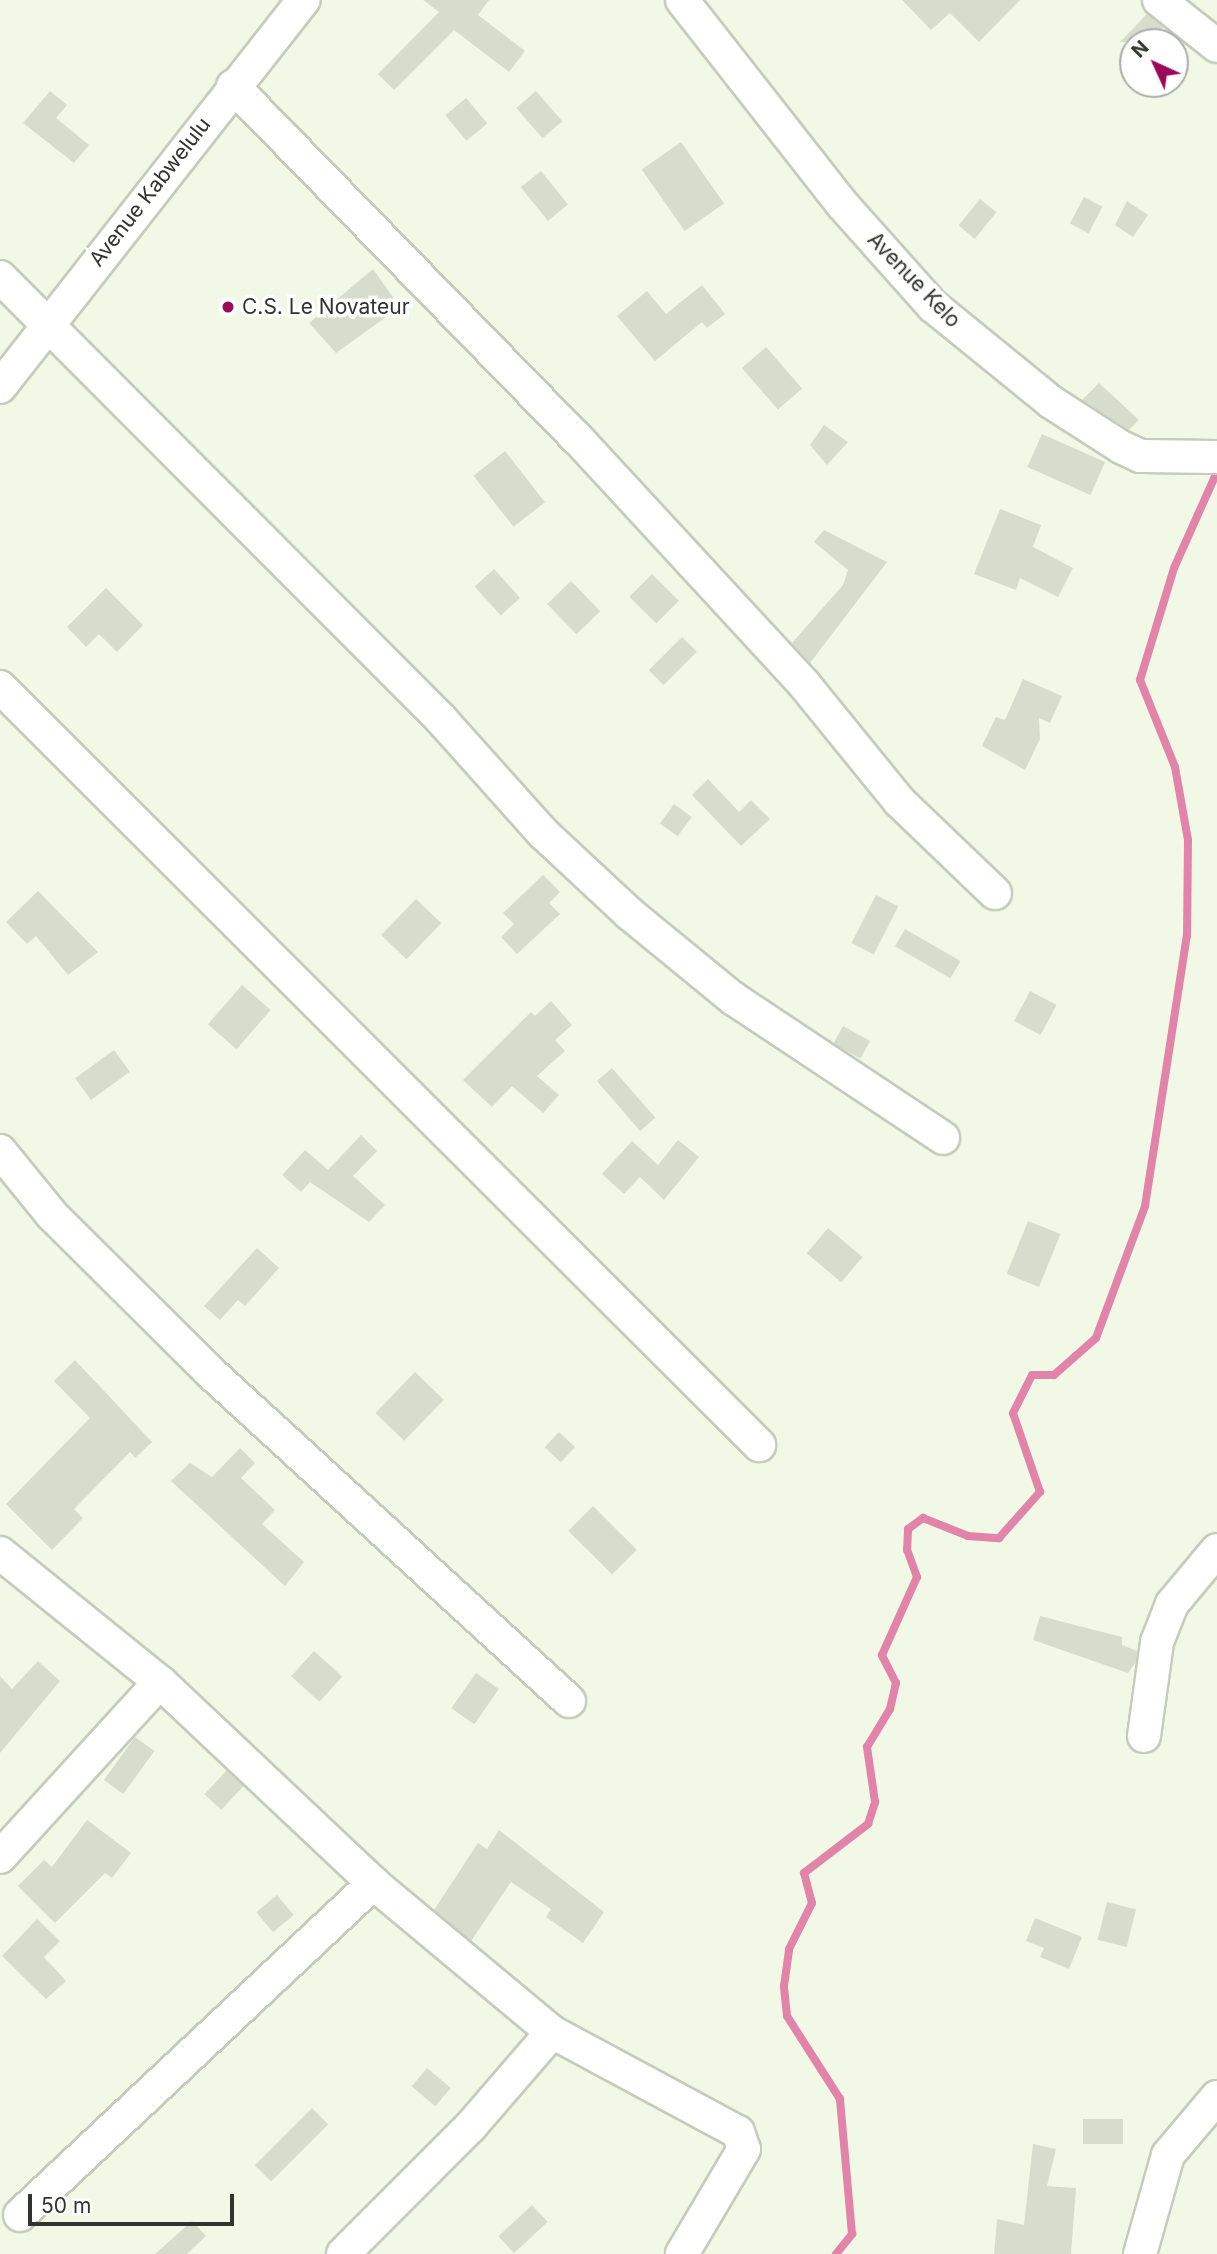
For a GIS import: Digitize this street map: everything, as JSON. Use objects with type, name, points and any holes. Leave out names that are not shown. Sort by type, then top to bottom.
[{"type":"street","name":"Avenue Kabwelulu","points":[[0,387],[49,321],[303,0]]},
{"type":"street","name":"Avenue Kelo","points":[[681,0],[842,204],[933,306],[1051,402],[1121,447],[1140,456],[1217,457]]},
{"type":"street","points":[[1159,0],[1217,46]]},
{"type":"street","points":[[233,86],[577,438],[804,684],[899,801],[995,893]]},
{"type":"street","points":[[0,277],[49,321],[440,719],[543,833],[630,915],[734,999],[943,1138]]},
{"type":"street","points":[[0,687],[759,1445]]},
{"type":"street","points":[[0,1151],[52,1215],[210,1372],[569,1701]]},
{"type":"street","points":[[1144,1736],[1157,1642],[1172,1604],[1217,1550]]},
{"type":"street","points":[[0,1553],[160,1682],[373,1883],[552,2032],[745,2139],[682,2254]]},
{"type":"street","points":[[0,1857],[160,1682]]},
{"type":"street","points":[[20,2215],[373,1883]]},
{"type":"street","points":[[343,2254],[471,2126],[552,2032]]},
{"type":"street","points":[[1140,2254],[1168,2155],[1217,2097]]},
{"type":"building","points":[[423,0],[489,0],[478,15],[525,51],[509,72],[454,30],[394,90],[378,74],[439,12]]},
{"type":"building","points":[[902,0],[1020,0],[979,42],[950,13],[931,30]]},
{"type":"building","points":[[1147,14],[1163,27],[1162,28],[1134,28]]},
{"type":"building","points":[[50,91],[67,105],[56,118],[89,145],[74,163],[23,123]]},
{"type":"building","points":[[536,91],[562,121],[543,138],[516,108]]},
{"type":"building","points":[[466,98],[487,123],[467,141],[445,115]]},
{"type":"building","points":[[681,142],[724,203],[685,231],[642,170]]},
{"type":"building","points":[[541,171],[568,204],[548,221],[521,187]]},
{"type":"building","points":[[1084,197],[1103,207],[1088,233],[1070,223]]},
{"type":"building","points":[[980,199],[996,212],[975,239],[959,225]]},
{"type":"building","points":[[1127,201],[1148,215],[1133,237],[1115,225]]},
{"type":"building","points":[[373,269],[400,307],[336,353],[309,323]]},
{"type":"building","points":[[702,285],[725,314],[707,328],[702,322],[655,361],[617,316],[647,291],[666,314]]},
{"type":"building","points":[[766,347],[802,389],[778,410],[742,368]]},
{"type":"building","points":[[1099,383],[1139,420],[1129,430],[1082,400]]},
{"type":"building","points":[[824,425],[848,442],[827,465],[810,445]]},
{"type":"building","points":[[1042,434],[1105,462],[1090,495],[1027,467]]},
{"type":"building","points":[[505,451],[545,502],[513,527],[473,476]]},
{"type":"building","points":[[1000,509],[1041,525],[1033,547],[1073,568],[1058,597],[1020,578],[1016,590],[974,574]]},
{"type":"building","points":[[824,530],[887,562],[810,663],[792,643],[843,585],[848,570],[814,542]]},
{"type":"building","points":[[494,569],[520,598],[501,615],[475,586]]},
{"type":"building","points":[[652,574],[679,601],[656,623],[629,597]]},
{"type":"building","points":[[571,581],[600,611],[576,634],[547,604]]},
{"type":"building","points":[[106,588],[143,625],[117,652],[99,634],[86,647],[67,627]]},
{"type":"building","points":[[682,637],[697,652],[664,685],[649,670]]},
{"type":"building","points":[[1023,679],[1062,696],[1050,723],[1039,718],[1040,739],[1025,770],[982,746],[996,717],[1005,720]]},
{"type":"building","points":[[708,779],[739,812],[751,800],[770,819],[741,846],[692,795]]},
{"type":"building","points":[[674,804],[692,817],[678,836],[660,823]]},
{"type":"building","points":[[543,875],[560,892],[549,903],[560,914],[517,954],[501,937],[514,924],[503,913]]},
{"type":"building","points":[[38,891],[98,952],[68,975],[36,936],[27,944],[6,922]]},
{"type":"building","points":[[876,895],[898,906],[874,954],[851,943]]},
{"type":"building","points":[[416,899],[441,923],[406,959],[381,935]]},
{"type":"building","points":[[905,929],[960,961],[950,978],[895,946]]},
{"type":"building","points":[[242,985],[271,1010],[237,1049],[208,1024]]},
{"type":"building","points":[[1030,991],[1056,1005],[1041,1035],[1014,1021]]},
{"type":"building","points":[[551,1001],[572,1025],[555,1040],[565,1051],[537,1076],[559,1095],[543,1113],[512,1086],[492,1107],[463,1080],[531,1012],[535,1016]]},
{"type":"building","points":[[843,1026],[870,1041],[860,1059],[833,1043]]},
{"type":"building","points":[[114,1050],[130,1072],[91,1100],[75,1078]]},
{"type":"building","points":[[612,1068],[655,1118],[640,1131],[597,1081]]},
{"type":"building","points":[[361,1135],[377,1151],[353,1176],[385,1205],[369,1222],[310,1182],[301,1192],[282,1175],[305,1150],[328,1170]]},
{"type":"building","points":[[678,1140],[699,1157],[664,1200],[640,1177],[624,1194],[602,1174],[632,1141],[658,1165]]},
{"type":"building","points":[[1028,1221],[1060,1234],[1039,1287],[1007,1274]]},
{"type":"building","points":[[828,1228],[862,1257],[841,1282],[807,1253]]},
{"type":"building","points":[[257,1248],[279,1268],[245,1306],[238,1300],[220,1320],[204,1306]]},
{"type":"building","points":[[75,1360],[152,1442],[135,1458],[130,1452],[74,1509],[83,1518],[52,1550],[6,1504],[90,1418],[54,1381]]},
{"type":"building","points":[[415,1372],[444,1400],[404,1441],[375,1413]]},
{"type":"building","points":[[559,1432],[575,1447],[561,1462],[545,1447]]},
{"type":"building","points":[[240,1448],[255,1463],[241,1478],[275,1510],[262,1524],[304,1562],[285,1586],[171,1481],[190,1463],[212,1477]]},
{"type":"building","points":[[593,1506],[637,1550],[612,1575],[568,1531]]},
{"type":"building","points":[[1040,1616],[1122,1637],[1122,1645],[1137,1651],[1136,1662],[1128,1673],[1033,1640]]},
{"type":"building","points":[[314,1651],[342,1676],[319,1702],[291,1676]]},
{"type":"building","points":[[38,1661],[60,1681],[0,1753],[0,1676],[12,1689]]},
{"type":"building","points":[[476,1673],[499,1689],[474,1724],[451,1708]]},
{"type":"building","points":[[135,1737],[154,1751],[123,1794],[104,1780]]},
{"type":"building","points":[[227,1770],[244,1786],[221,1810],[204,1794]]},
{"type":"building","points":[[87,1820],[131,1853],[112,1878],[105,1873],[55,1923],[18,1886],[44,1860],[52,1867]]},
{"type":"building","points":[[499,1830],[604,1912],[583,1943],[546,1917],[551,1909],[511,1882],[471,1941],[434,1910],[478,1843],[487,1849]]},
{"type":"building","points":[[277,1895],[294,1915],[273,1932],[256,1912]]},
{"type":"building","points":[[1107,1902],[1136,1909],[1127,1947],[1098,1940]]},
{"type":"building","points":[[1035,1918],[1082,1937],[1069,1969],[1040,1957],[1044,1948],[1026,1941]]},
{"type":"building","points":[[37,1919],[60,1941],[44,1957],[66,1981],[46,1999],[2,1956]]},
{"type":"building","points":[[427,2068],[451,2088],[435,2106],[412,2086]]},
{"type":"building","points":[[312,2108],[328,2124],[271,2182],[255,2165]]},
{"type":"building","points":[[1083,2119],[1123,2119],[1123,2144],[1083,2144]]},
{"type":"building","points":[[1033,2144],[1056,2149],[1047,2186],[1076,2188],[1071,2254],[994,2254],[997,2219],[1024,2225]]},
{"type":"building","points":[[532,2205],[548,2222],[514,2253],[498,2236]]},
{"type":"building","points":[[192,2221],[206,2236],[187,2254],[155,2254]]},
{"type":"waterway","points":[[836,2254],[852,2234],[840,2099],[787,2016],[784,1986],[789,1949],[812,1903],[804,1873],[868,1824],[875,1802],[867,1747],[890,1709],[896,1683],[882,1655],[917,1577],[907,1550],[908,1529],[923,1518],[968,1536],[999,1538],[1040,1492],[1013,1413],[1032,1375],[1054,1375],[1096,1338],[1145,1206],[1187,936],[1188,840],[1175,767],[1140,680],[1174,568],[1217,472]]},
{"type":"place","name":"C.S. Le Novateur","points":[[228,307]]}]
